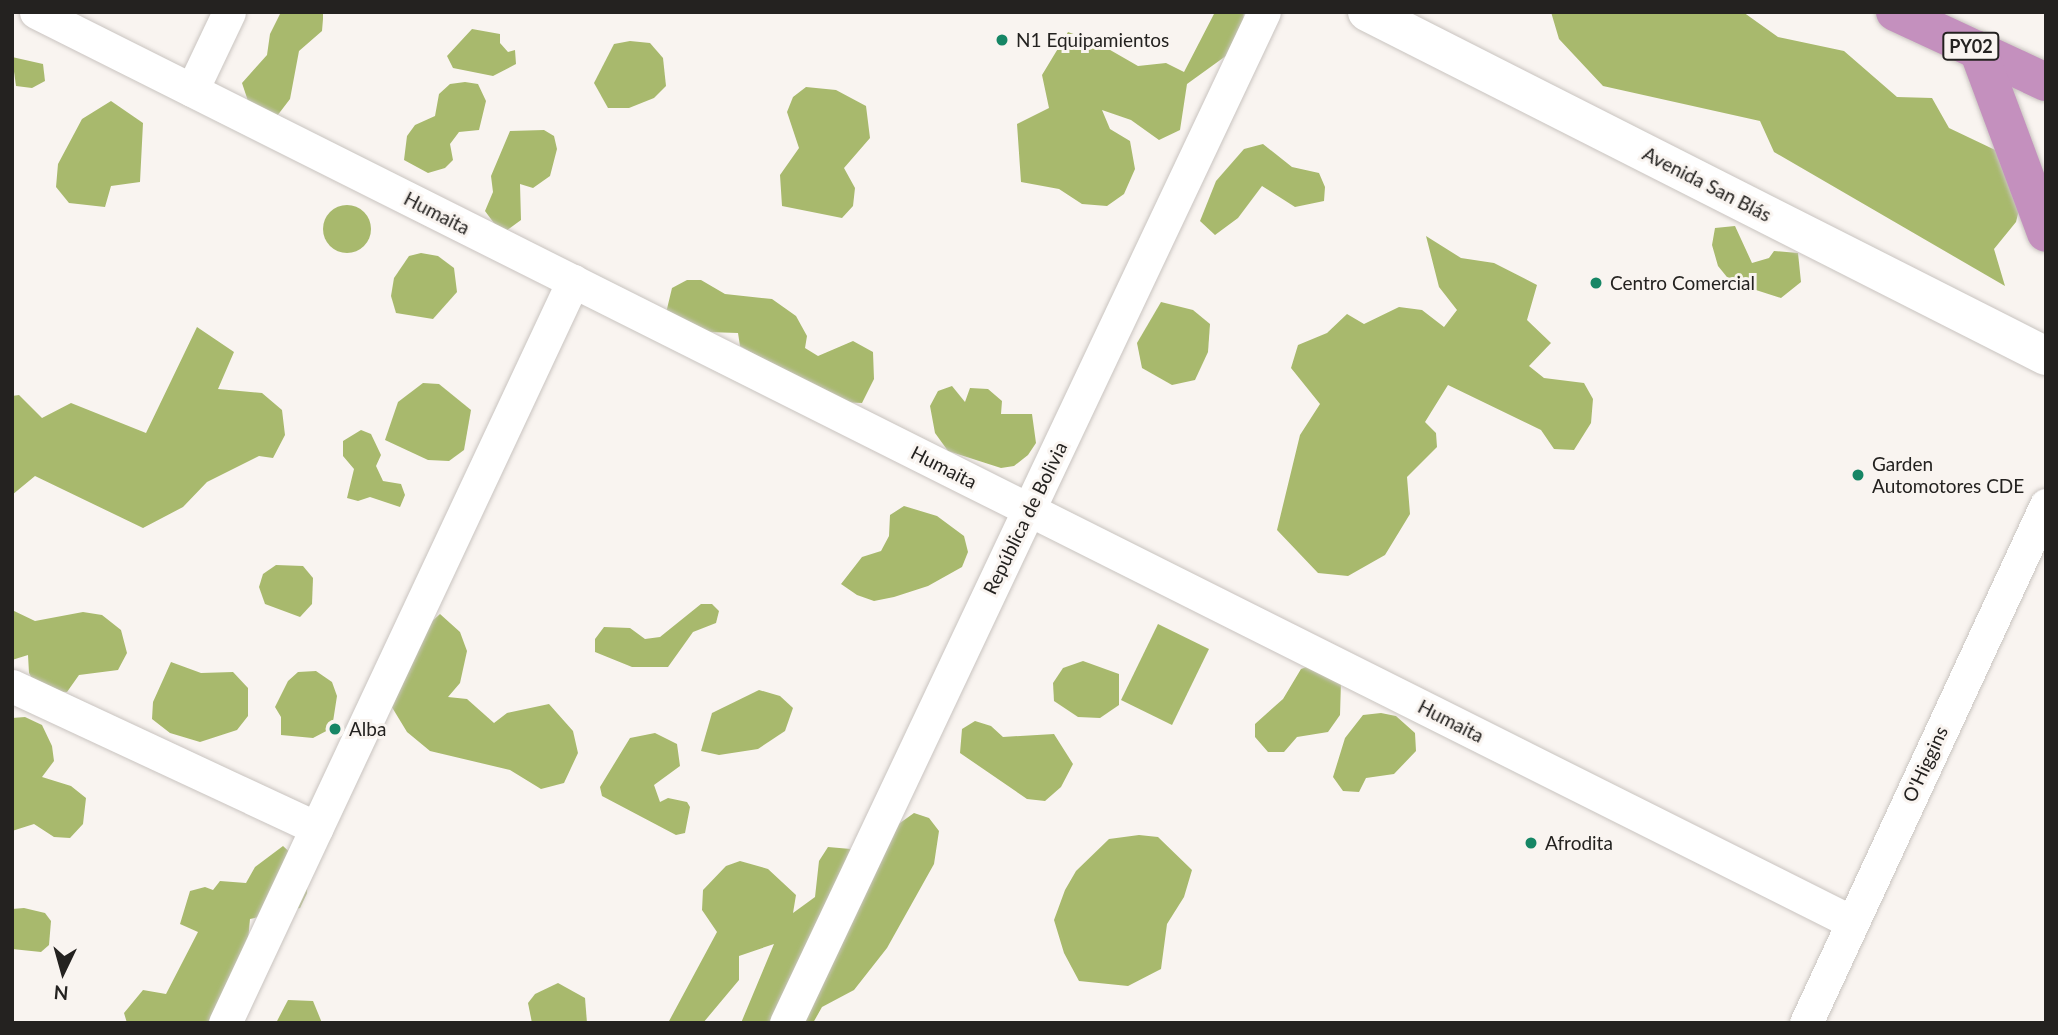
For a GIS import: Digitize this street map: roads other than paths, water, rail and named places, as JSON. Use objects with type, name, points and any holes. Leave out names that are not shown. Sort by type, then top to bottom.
[{"type":"highway","name":"PY02","points":[[1895,12],[2046,82]]},
{"type":"highway","points":[[1978,50],[2046,233]]},
{"type":"street","name":"Humaita","points":[[36,12],[1852,922]]},
{"type":"street","points":[[192,90],[229,12]]},
{"type":"street","name":"República de Bolivia","points":[[786,1023],[1264,12]]},
{"type":"street","name":"Avenida San Blás","points":[[1367,12],[2046,356]]},
{"type":"street","points":[[225,1023],[573,281]]},
{"type":"street","name":"O'Higgins","points":[[1805,1023],[2046,505]]},
{"type":"street","points":[[12,686],[316,828]]},
{"type":"place","name":"N1 Equipamientos","points":[[1002,40]]},
{"type":"place","name":"Centro Comercial","points":[[1596,283]]},
{"type":"place","name":"Garden Automotores CDE","points":[[1858,475]]},
{"type":"place","name":"Alba","points":[[335,729]]},
{"type":"place","name":"Afrodita","points":[[1531,843]]}]
